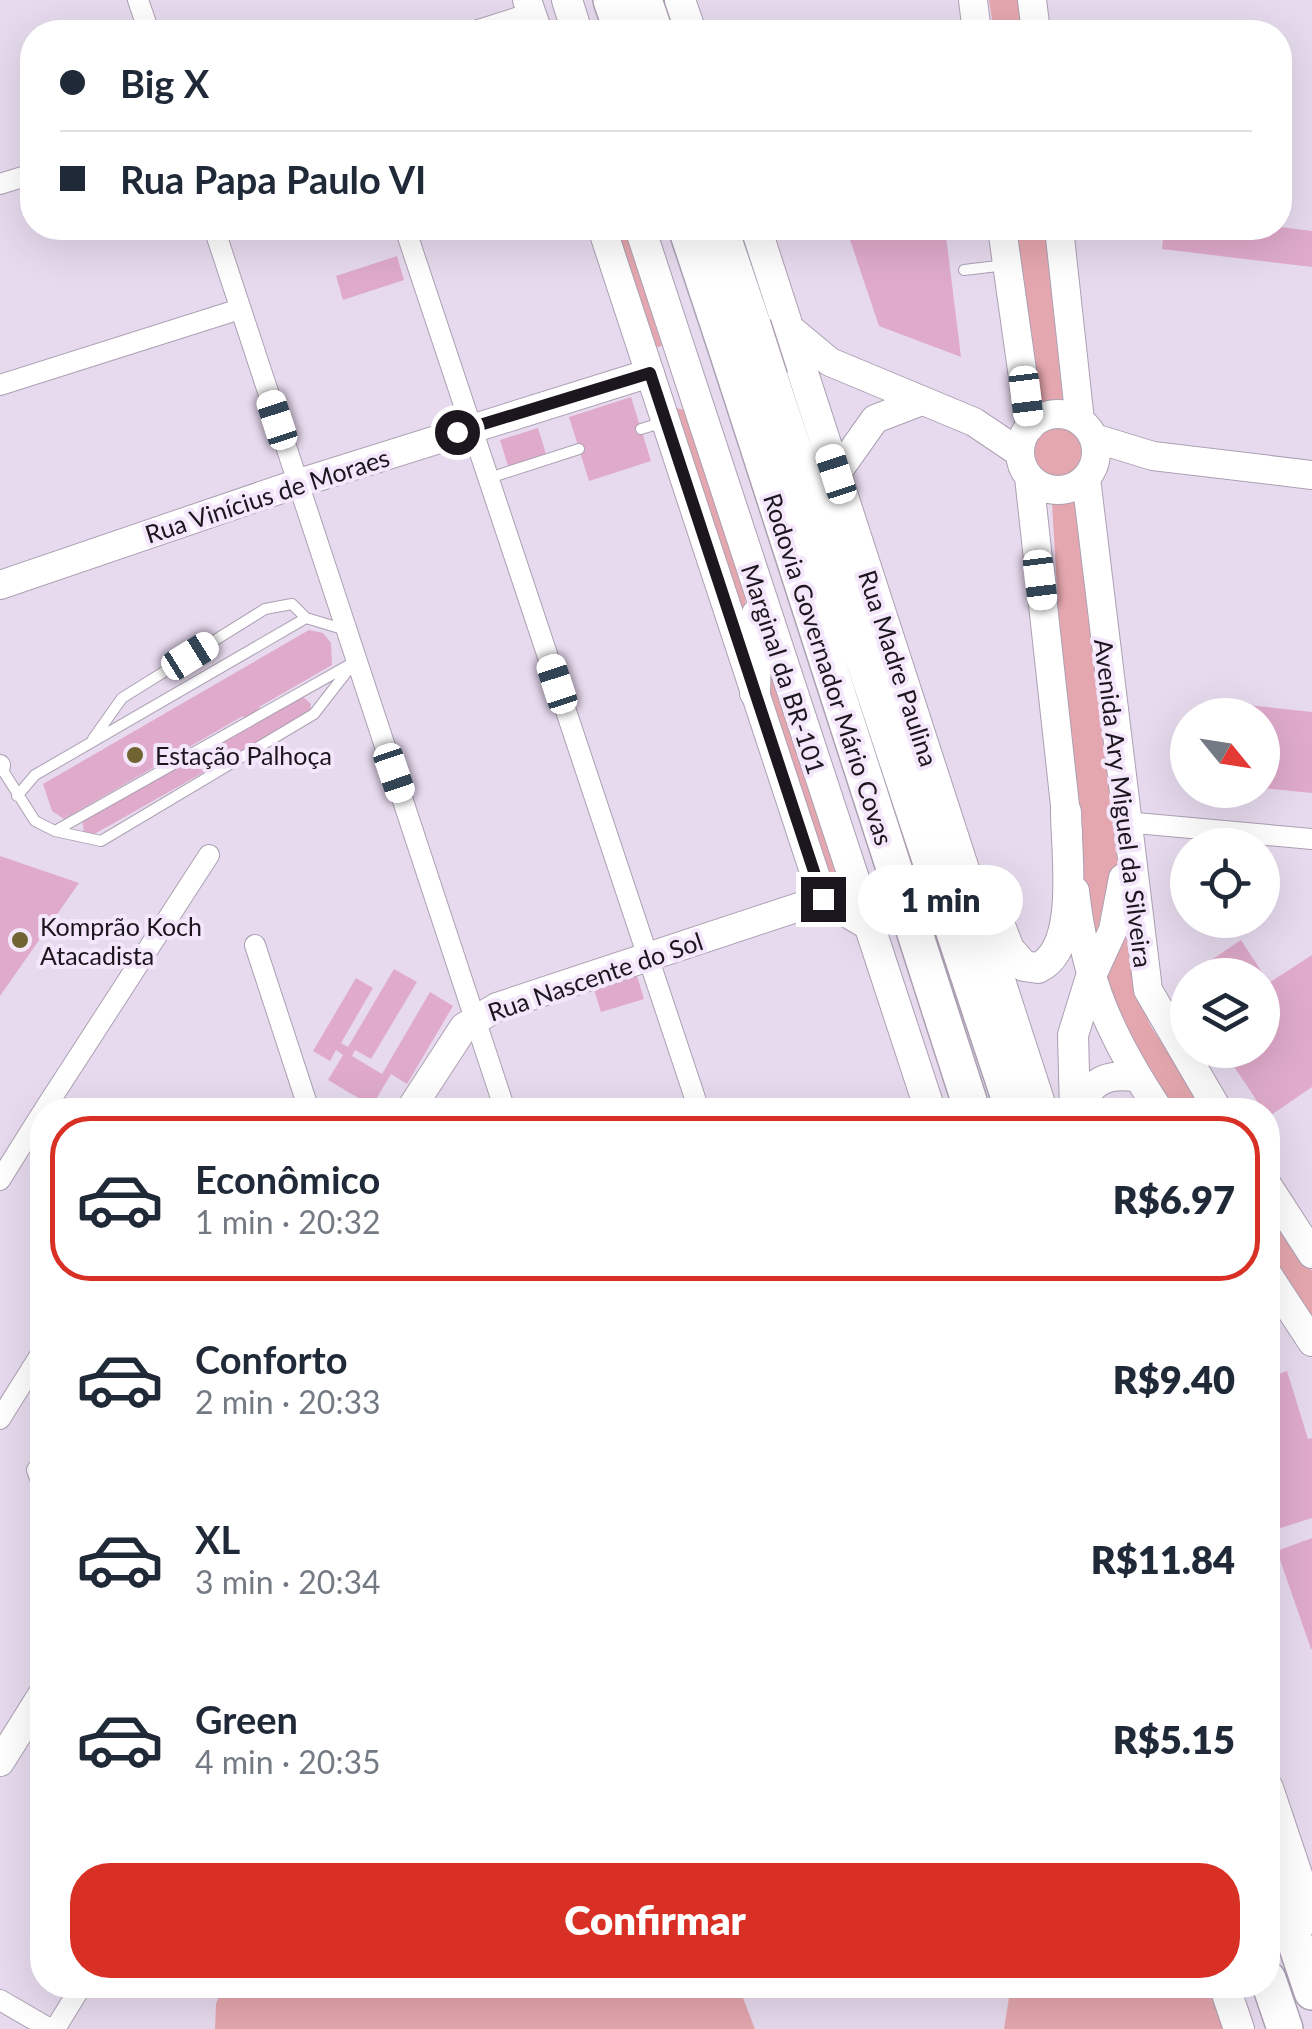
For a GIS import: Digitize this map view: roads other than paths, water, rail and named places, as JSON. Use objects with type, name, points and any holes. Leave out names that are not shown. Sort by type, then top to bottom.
[{"type":"highway","name":"Rodovia Governador Mário Covas","points":[[692,240],[737,329]]},
{"type":"highway","name":"Rodovia Governador Mário Covas","points":[[722,240],[737,329],[968,1098]]},
{"type":"highway","name":"Rodovia Governador Mário Covas","points":[[754,382],[1009,1098]]},
{"type":"highway","points":[[1280,1897],[1312,1992]]},
{"type":"highway","points":[[1274,1998],[1285,2029]]},
{"type":"main road","points":[[606,240],[650,373],[653,425],[755,693],[823,899],[869,926]]},
{"type":"main road","name":"Marginal da BR-101","points":[[644,240],[926,1098]]},
{"type":"main road","name":"Rua Madre Paulina","points":[[760,240],[1038,1098]]},
{"type":"main road","points":[[1004,240],[1080,936],[1102,1016],[1150,1098]]},
{"type":"main road","points":[[1061,240],[1087,430],[1089,474]]},
{"type":"main road","points":[[682,359],[719,359],[751,352],[780,336],[830,362],[1026,447],[1051,490],[1076,486],[1089,474],[1153,456]]},
{"type":"main road","points":[[698,410],[716,373],[793,341]]},
{"type":"main road","name":"Rua Vinícius de Moraes","points":[[0,585],[298,483],[650,373]]},
{"type":"main road","points":[[836,474],[875,419],[919,402]]},
{"type":"main road","points":[[1026,447],[1048,415],[1153,456],[1312,474]]},
{"type":"main road","name":"Avenida Ary Miguel da Silveira","points":[[1089,474],[1125,825],[1148,990],[1211,1098]]},
{"type":"main road","points":[[755,693],[758,591]]},
{"type":"main road","points":[[946,814],[960,830],[1008,948],[1024,966],[1038,968],[1049,963],[1064,932],[1066,812]]},
{"type":"main road","points":[[1076,1098],[1073,1035],[1090,980],[1113,930],[1122,895],[1125,825]]},
{"type":"main road","name":"Rua Nascente do Sol","points":[[417,1098],[451,1044],[475,1019],[648,956],[823,899]]},
{"type":"main road","points":[[1084,1098],[1099,1080],[1113,1076],[1138,1078]]},
{"type":"main road","points":[[1280,1205],[1312,1254]]},
{"type":"main road","points":[[1280,1293],[1312,1342]]},
{"type":"main road","points":[[0,1762],[30,1713]]},
{"type":"main road","points":[[1280,1824],[1312,1919]]},
{"type":"main road","points":[[1228,1998],[1239,2029]]},
{"type":"street","points":[[218,240],[501,1098]]},
{"type":"street","points":[[409,240],[695,1098]]},
{"type":"street","points":[[0,385],[240,309]]},
{"type":"street","points":[[1125,825],[1312,839]]},
{"type":"street","points":[[51,1098],[209,855]]},
{"type":"street","points":[[255,945],[305,1098]]},
{"type":"street","points":[[0,1180],[30,1132]]},
{"type":"street","points":[[0,1419],[30,1371]]},
{"type":"street","points":[[0,2000],[52,2029],[73,1998]]},
{"type":"lane","points":[[964,270],[1008,265]]},
{"type":"lane","points":[[488,478],[578,449]]},
{"type":"lane","points":[[93,740],[122,698],[265,608],[292,604],[306,618],[346,630]]},
{"type":"lane","points":[[17,796],[35,775],[306,618]]},
{"type":"lane","points":[[55,830],[356,661]]},
{"type":"lane","points":[[0,766],[35,822],[101,842],[314,714],[356,661]]},
{"type":"place","name":"Estação Palhoça","points":[[135,755]]},
{"type":"place","name":"Komprão Koch Atacadista","points":[[20,940]]}]
